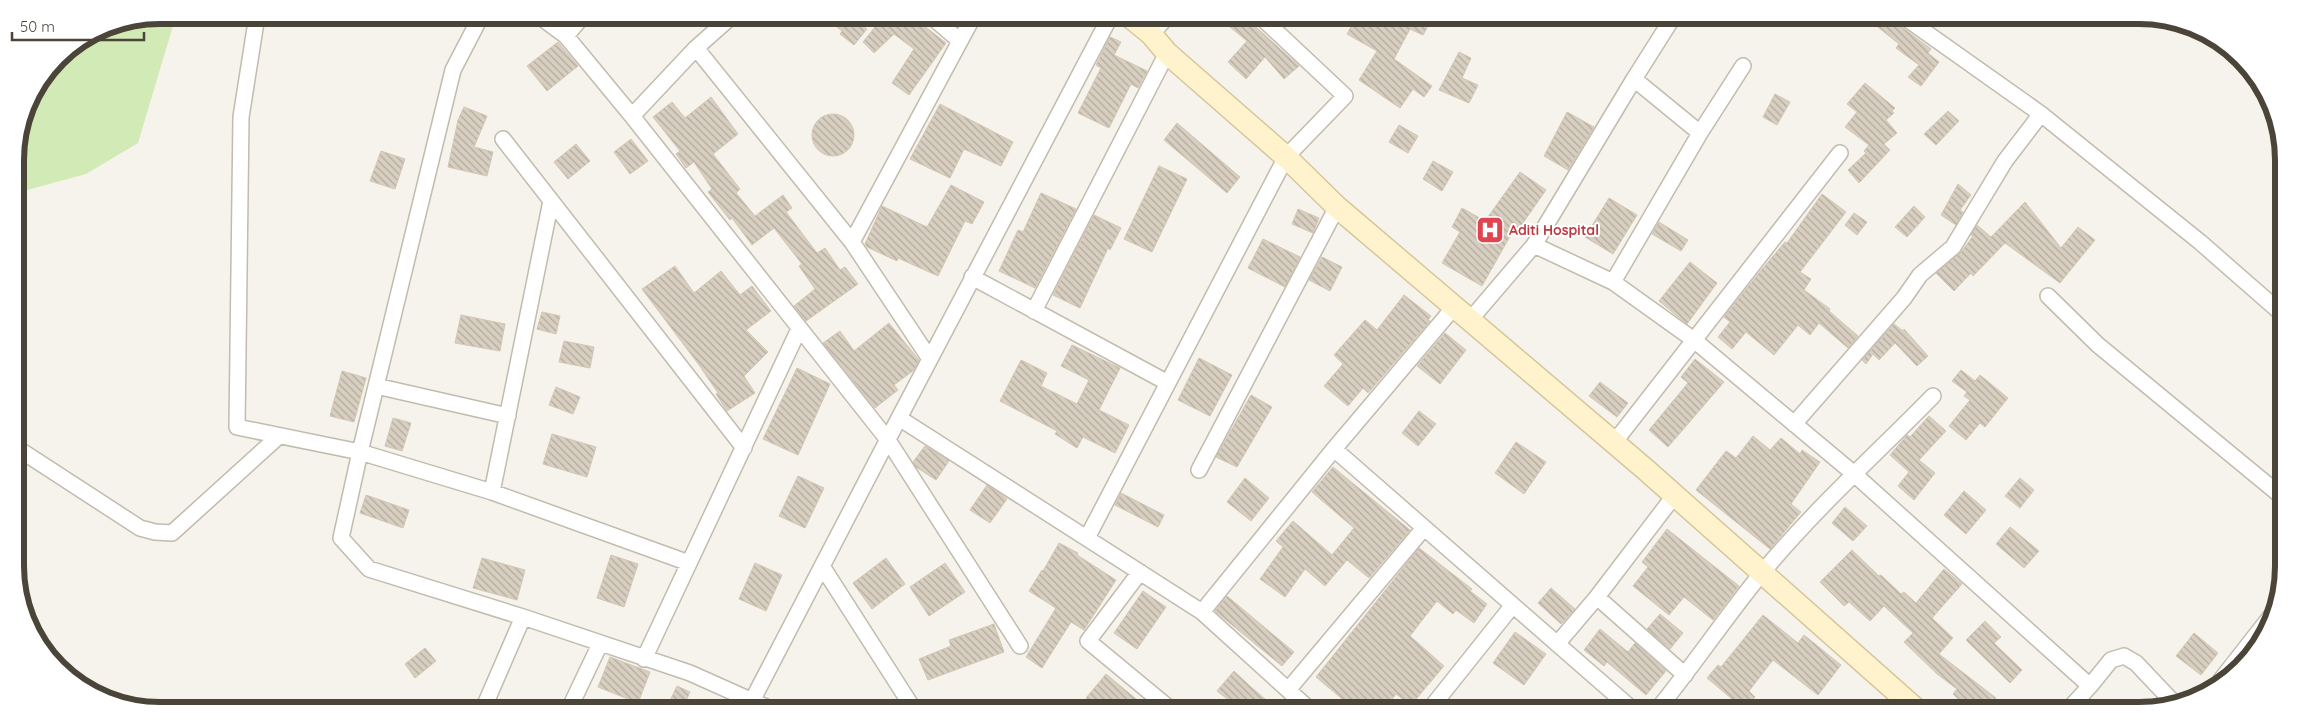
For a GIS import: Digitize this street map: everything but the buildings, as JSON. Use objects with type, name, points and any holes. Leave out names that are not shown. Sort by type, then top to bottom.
[{"type":"main road","points":[[1139,24],[1151,34],[1167,53],[1286,157],[1337,207],[1463,313],[1908,702]]},
{"type":"street","points":[[256,24],[241,117],[236,427],[360,452],[492,492],[689,563]]},
{"type":"street","points":[[477,24],[453,70],[360,452],[341,538],[368,569],[524,617],[690,673],[752,701],[972,277],[1106,24]]},
{"type":"street","points":[[550,24],[566,36],[632,116],[888,440],[1020,646]]},
{"type":"street","points":[[566,36],[576,24]]},
{"type":"street","points":[[632,116],[696,48],[723,24]]},
{"type":"street","points":[[940,24],[960,41]]},
{"type":"street","points":[[852,242],[969,24]]},
{"type":"street","points":[[1151,34],[1161,24]]},
{"type":"street","points":[[1087,538],[1286,157],[1345,96],[1268,24]]},
{"type":"street","points":[[1202,612],[1334,449],[1463,313],[1534,244],[1669,24]]},
{"type":"street","points":[[1914,24],[2041,114],[2200,242],[2275,308]]},
{"type":"street","points":[[696,48],[852,242],[930,359]]},
{"type":"street","points":[[1034,311],[1167,53]]},
{"type":"street","points":[[1612,282],[1700,133],[1743,66]]},
{"type":"street","points":[[1634,79],[1700,133]]},
{"type":"street","points":[[1794,424],[1904,298],[1920,275],[1953,248],[2005,161],[2041,114]]},
{"type":"street","points":[[503,139],[744,448]]},
{"type":"street","points":[[1613,444],[1840,153]]},
{"type":"street","points":[[492,492],[551,201]]},
{"type":"street","points":[[1199,470],[1337,207]]},
{"type":"street","points":[[1534,244],[1612,282],[1694,340],[1853,473],[2090,686]]},
{"type":"street","points":[[972,277],[1168,383]]},
{"type":"street","points":[[2048,296],[2098,345],[2275,491]]},
{"type":"street","points":[[644,659],[799,329]]},
{"type":"street","points":[[376,386],[508,416]]},
{"type":"street","points":[[1663,702],[1762,574],[1853,473],[1874,455],[1933,396]]},
{"type":"street","points":[[899,418],[1202,612],[1301,702]]},
{"type":"street","points":[[24,453],[140,528],[155,532],[172,533],[279,436]]},
{"type":"street","points":[[1334,449],[1623,702]]},
{"type":"street","points":[[1557,644],[1597,597],[1674,496]]},
{"type":"street","points":[[1288,690],[1424,528]]},
{"type":"street","points":[[822,566],[908,702]]},
{"type":"street","points":[[1140,572],[1088,641],[1162,702]]},
{"type":"street","points":[[1597,597],[1685,675]]},
{"type":"street","points":[[1436,702],[1513,606]]},
{"type":"street","points":[[486,702],[524,617]]},
{"type":"street","points":[[2231,667],[2257,634]]},
{"type":"street","points":[[572,702],[600,644]]},
{"type":"street","points":[[2075,702],[2111,660],[2124,656],[2136,663],[2170,699]]},
{"type":"green space","points":[[173,24],[138,143],[86,174],[24,191],[25,142],[28,124],[38,99],[57,70],[70,57],[99,38],[124,28],[142,25]]},
{"type":"place","name":"Aditi Hospital","points":[[1490,230]]}]
